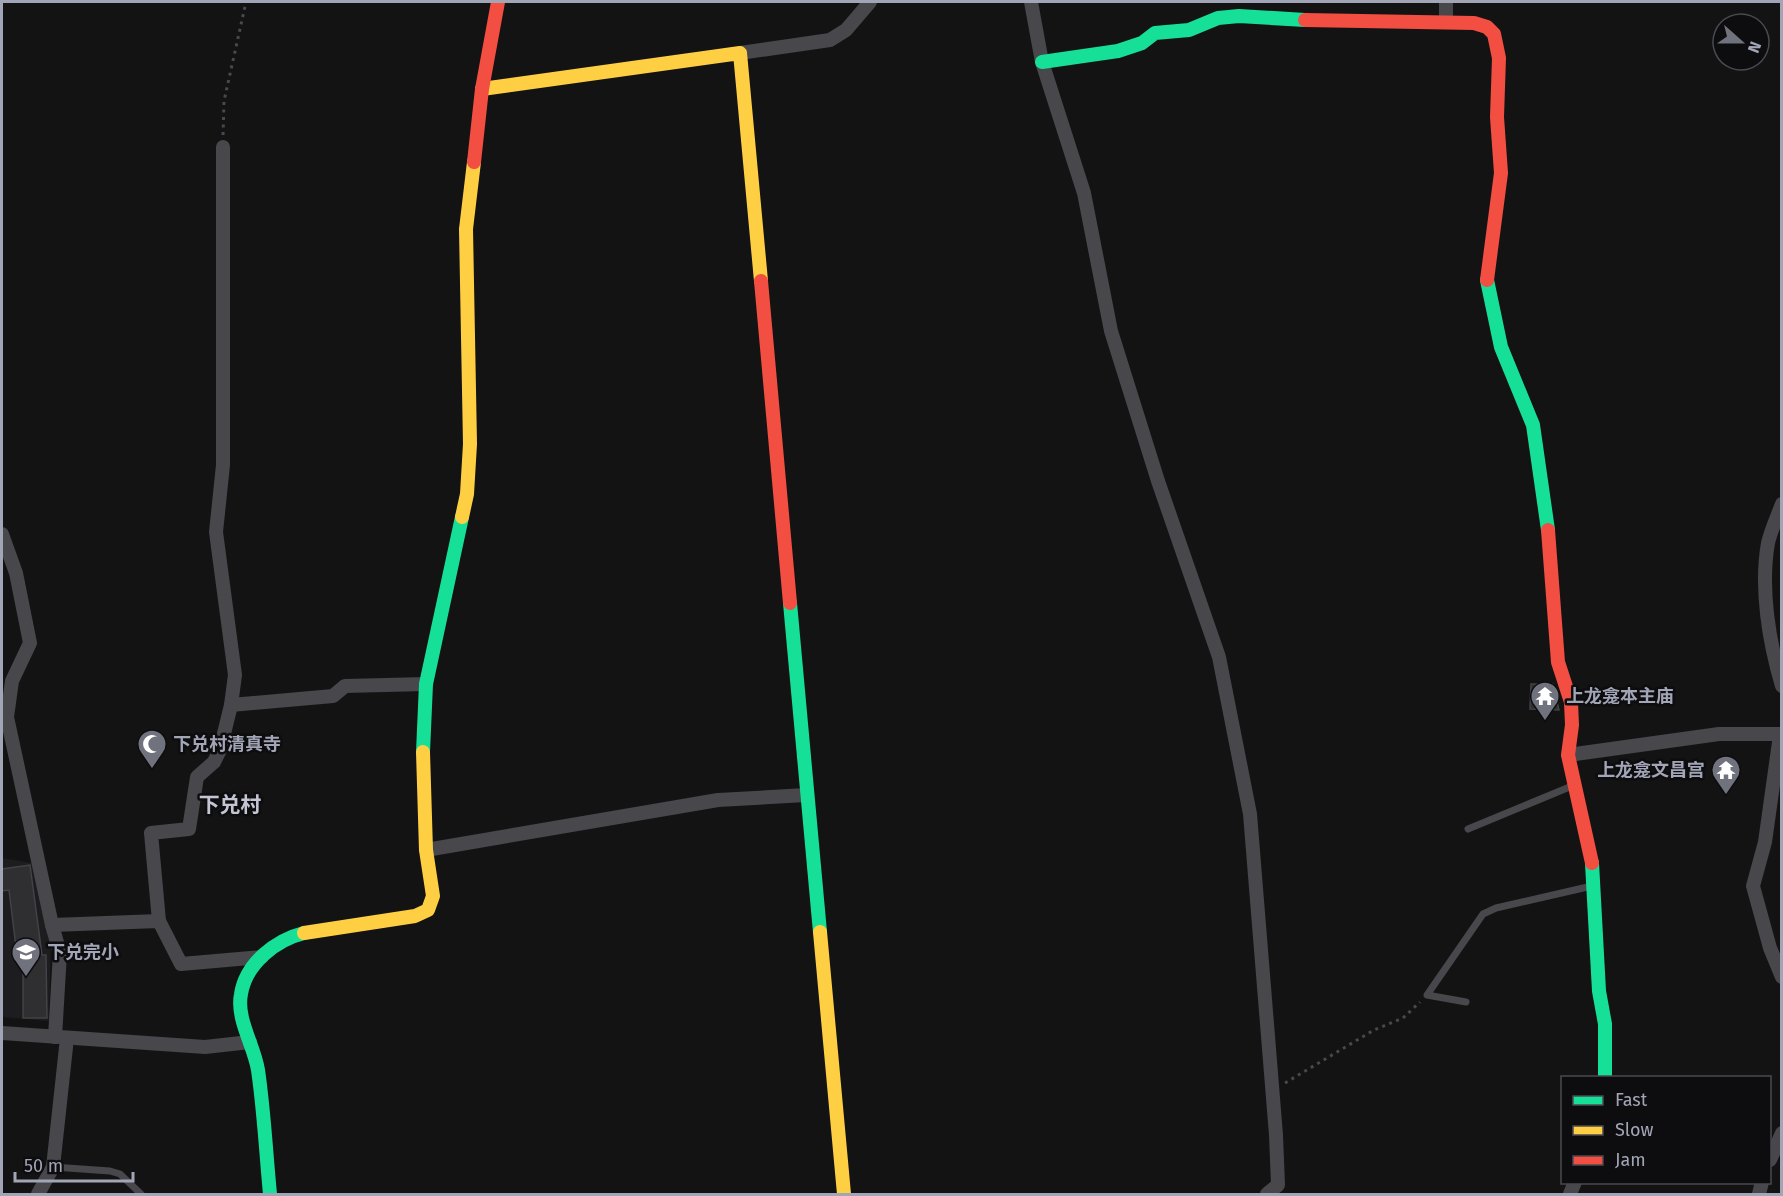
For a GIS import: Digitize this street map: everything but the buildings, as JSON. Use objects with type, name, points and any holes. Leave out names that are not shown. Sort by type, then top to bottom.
[{"type":"street","points":[[270,1194],[258,1075],[240,1005],[242,986],[249,971],[262,957],[296,936],[415,916],[428,910],[433,896],[426,850],[422,772],[426,684],[467,494],[470,433],[466,229],[482,89],[498,2]]},
{"type":"street","points":[[482,89],[830,40],[846,30],[870,2]]},
{"type":"street","points":[[1030,2],[1042,62],[1084,193],[1112,331],[1158,481],[1219,657],[1250,814],[1278,1185],[1267,1194]]},
{"type":"street","points":[[1446,2],[1446,21]]},
{"type":"street","points":[[1042,62],[1118,51],[1142,43],[1155,33],[1189,30],[1218,18],[1446,21],[1486,27],[1497,42],[1497,117],[1501,173],[1487,271],[1488,290],[1501,347],[1533,425],[1547,512],[1558,662],[1571,702],[1572,725],[1568,755],[1589,844],[1594,885],[1599,991],[1605,1024],[1605,1076]]},
{"type":"street","points":[[740,52],[844,1194]]},
{"type":"street","points":[[223,147],[223,465],[216,532],[235,675],[231,705],[220,750],[214,762],[197,777],[189,829],[152,833],[159,921],[181,964],[262,957]]},
{"type":"street","points":[[1782,504],[1768,543],[1765,579],[1775,663],[1782,686]]},
{"type":"street","points":[[2,534],[16,573],[30,643],[12,681],[7,717],[60,953],[61,1038],[53,1167],[38,1194]]},
{"type":"street","points":[[231,705],[333,696],[345,686],[426,684]]},
{"type":"street","points":[[1568,755],[1719,735],[1781,735],[1765,842],[1753,886],[1770,948],[1782,977]]},
{"type":"street","points":[[426,850],[718,800],[806,795]]},
{"type":"street","points":[[52,925],[159,921]]},
{"type":"street","points":[[2,1032],[205,1047],[250,1042]]},
{"type":"street","points":[[1771,1158],[1782,1132]]},
{"type":"lane","points":[[1468,829],[1575,785]]},
{"type":"lane","points":[[1466,1002],[1428,995],[1483,914],[1496,908],[1594,885]]},
{"type":"lane","points":[[53,1167],[110,1171],[120,1174],[141,1194]]},
{"type":"path","points":[[223,147],[224,101],[246,2]]},
{"type":"path","points":[[1272,1091],[1374,1030],[1403,1018],[1428,995]]},
{"type":"shaded area","name":"下兑完小","points":[[2,858],[32,863],[51,938],[49,1021],[2,1017]]},
{"type":"traffic: fast","points":[[1042,62],[1118,51],[1142,43],[1155,33],[1189,30],[1218,18],[1239,16],[1305,20]]},
{"type":"traffic: fast","points":[[1487,280],[1501,347],[1533,425],[1548,530]]},
{"type":"traffic: fast","points":[[423,752],[426,684],[462,517]]},
{"type":"traffic: fast","points":[[790,603],[820,932]]},
{"type":"traffic: fast","points":[[1592,863],[1599,991],[1605,1024],[1605,1076]]},
{"type":"traffic: fast","points":[[270,1194],[258,1070],[243,1022],[241,994],[249,972],[264,954],[283,941],[304,933]]},
{"type":"traffic: slow","points":[[482,89],[740,53],[761,281]]},
{"type":"traffic: slow","points":[[462,517],[467,494],[470,444],[466,229],[474,162]]},
{"type":"traffic: slow","points":[[304,933],[415,916],[428,910],[433,896],[426,850],[423,752]]},
{"type":"traffic: slow","points":[[820,932],[844,1194]]},
{"type":"traffic: jam","points":[[474,162],[482,89],[498,2]]},
{"type":"traffic: jam","points":[[1305,20],[1474,23],[1487,27],[1494,34],[1499,58],[1497,117],[1501,173],[1487,280]]},
{"type":"traffic: jam","points":[[761,281],[790,603]]},
{"type":"traffic: jam","points":[[1548,530],[1558,662],[1571,702],[1572,725],[1568,755],[1592,863]]},
{"type":"place","name":"上龙龛本主庙","points":[[1545,722]]},
{"type":"place","name":"下兑村清真寺","points":[[152,770]]},
{"type":"place","name":"上龙龛文昌宫","points":[[1726,796]]},
{"type":"place","name":"下兑完小","points":[[26,978]]},
{"type":"district","name":"下兑村","points":[[230,805]]}]
